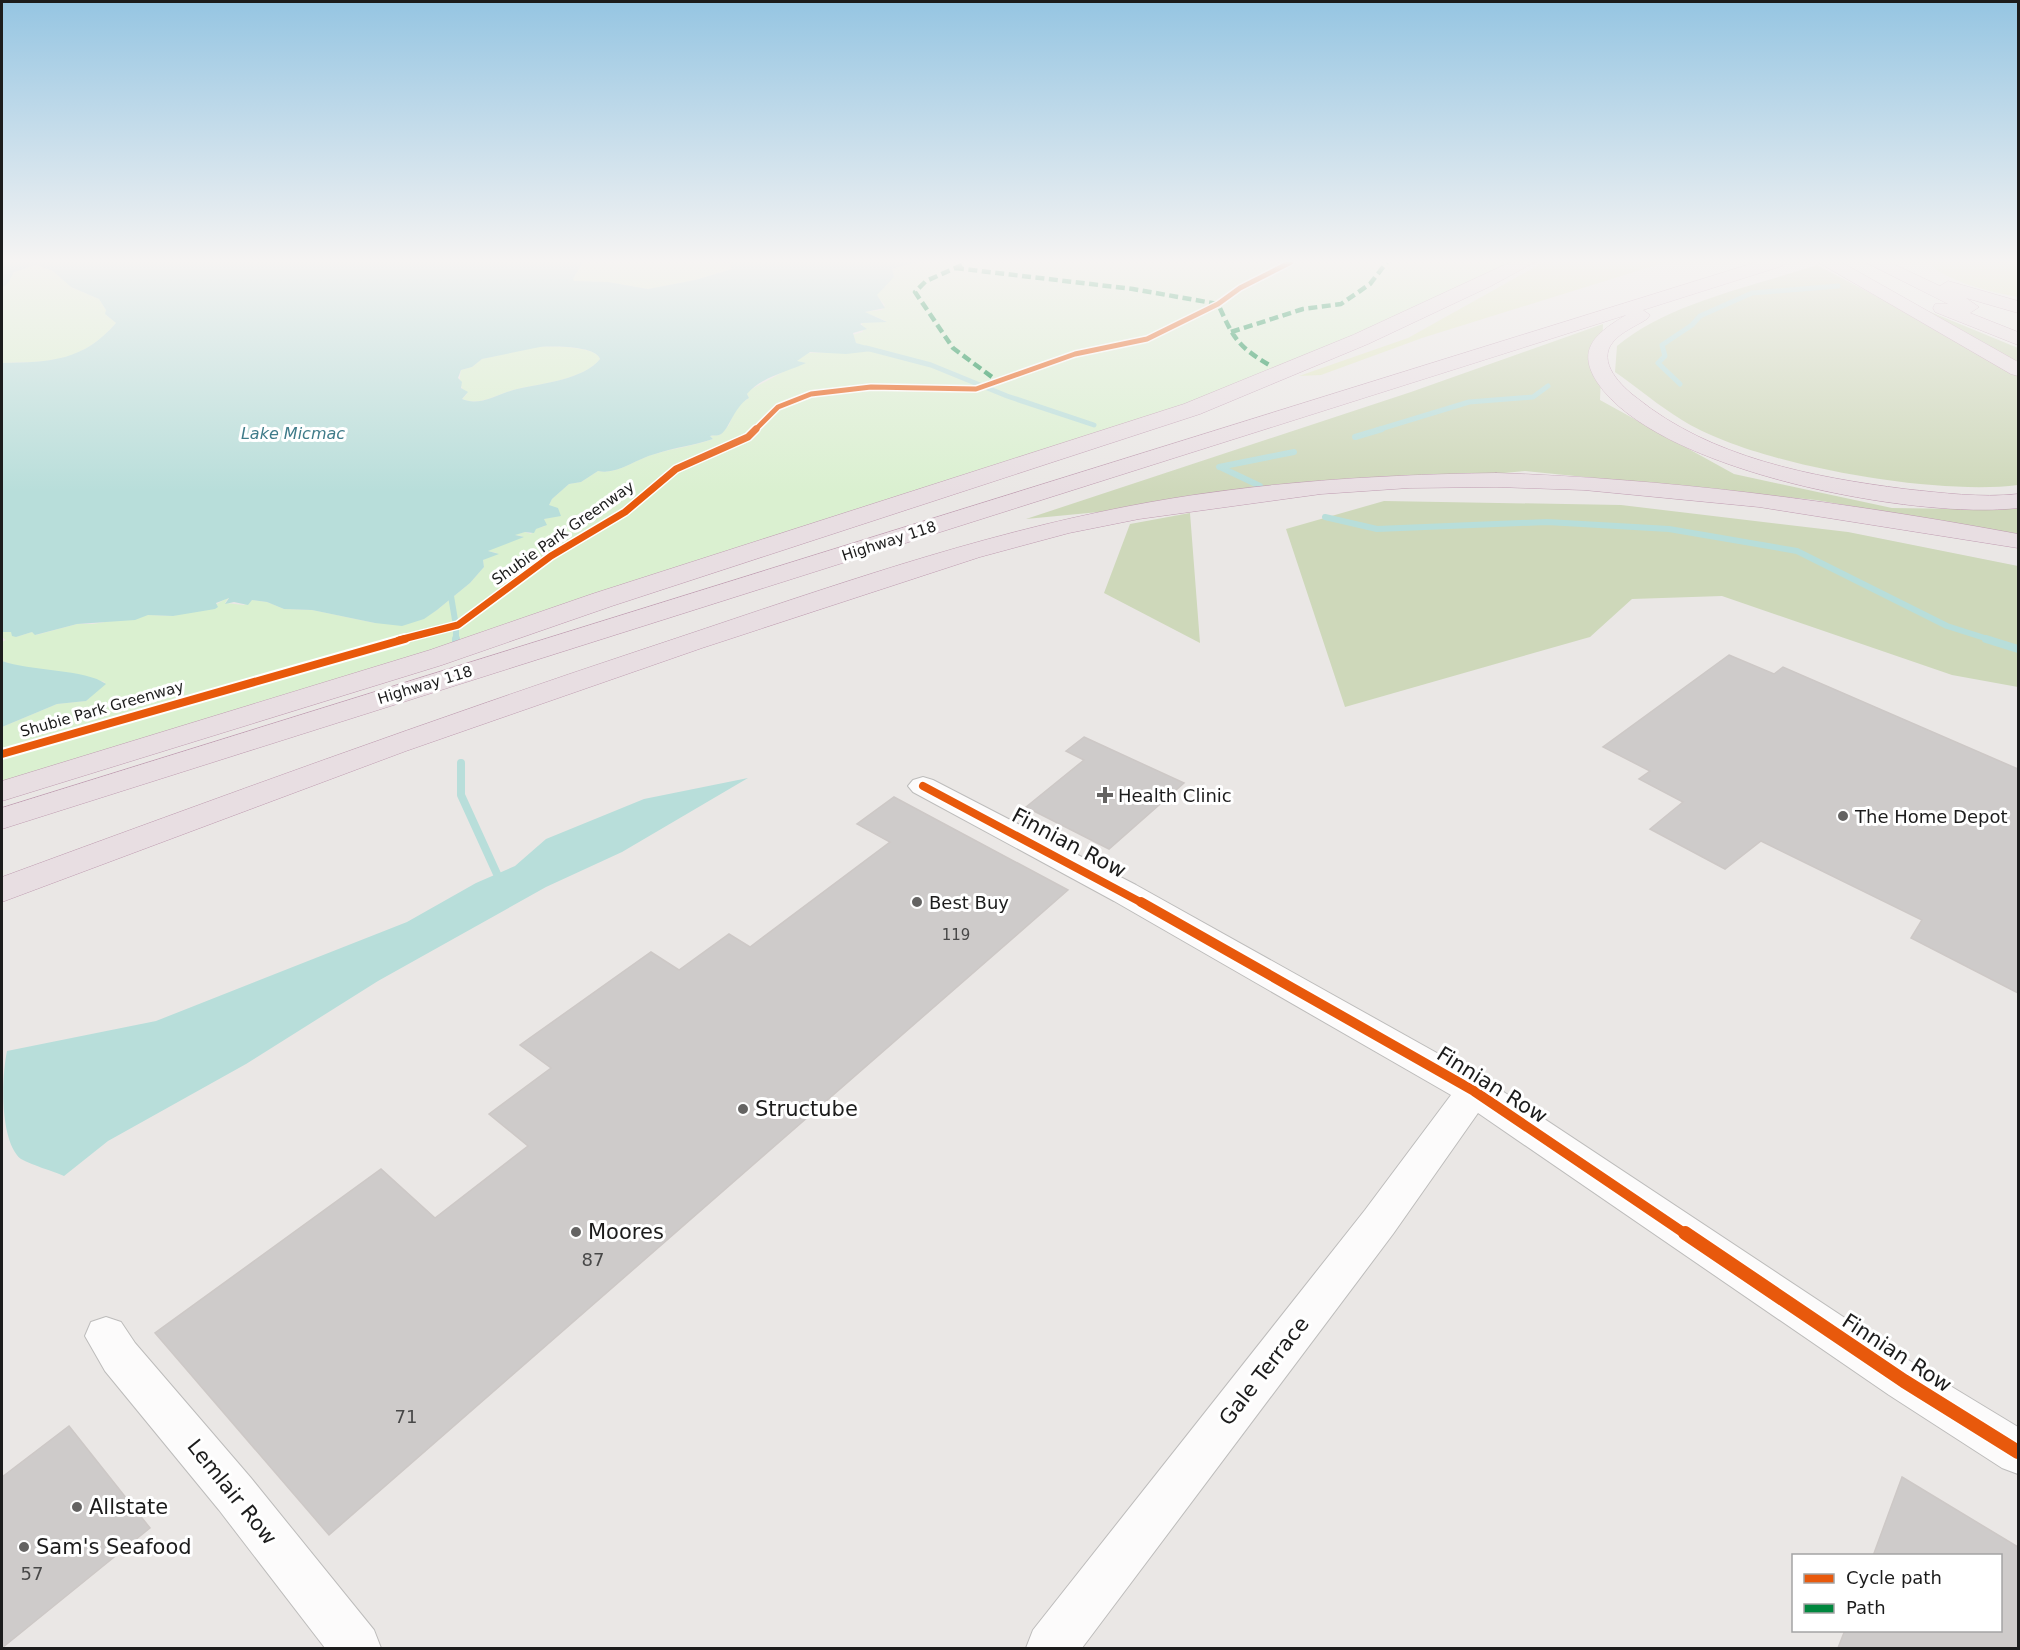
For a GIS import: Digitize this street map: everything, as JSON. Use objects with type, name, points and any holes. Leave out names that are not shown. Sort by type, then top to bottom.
[{"type":"highway","points":[[432,659],[602,600],[1192,409],[1265,382],[1367,339]]},
{"type":"highway","name":"Highway 118","points":[[2,791],[1484,339]]},
{"type":"highway","name":"Highway 118","points":[[2,819],[1530,339]]},
{"type":"highway","points":[[1604,339],[1598,359],[1606,382],[1632,407],[1672,432],[1736,459],[1802,479],[1880,494],[1950,501],[2019,501]]},
{"type":"highway","points":[[1974,339],[2019,370]]},
{"type":"highway","points":[[459,720],[644,646],[904,551],[1168,461],[1414,382],[1488,352]]},
{"type":"highway","points":[[2,890],[459,720],[652,653],[1029,535],[1124,513],[1222,497],[1373,484],[1442,481],[1557,482],[1667,489],[1789,502],[2019,541]]},
{"type":"street","name":"Finnian Row","points":[[922,786],[1125,893],[1474,1091],[1904,1381],[2019,1452]]},
{"type":"street","name":"Gale Terrace","points":[[1051,1648],[1379,1222],[1474,1091]]},
{"type":"street","name":"Lemlair Row","points":[[106,1336],[120,1357],[242,1503],[356,1648]]},
{"type":"green space","points":[[2,339],[99,339],[78,353],[65,357],[36,362],[2,363]]},
{"type":"green space","points":[[854,339],[1368,339],[1330,357],[2,790],[2,727],[57,704],[86,701],[105,682],[27,668],[2,661],[2,642],[6,640],[2,637],[2,632],[11,631],[16,637],[32,632],[36,635],[77,624],[93,624],[148,615],[173,616],[215,605],[229,597],[225,603],[244,605],[252,600],[267,602],[284,609],[312,610],[375,623],[409,622],[424,618],[470,583],[484,567],[483,560],[497,553],[487,551],[523,536],[513,535],[525,532],[531,534],[535,529],[545,526],[544,519],[560,515],[549,505],[552,499],[569,484],[581,482],[598,471],[613,471],[648,456],[713,439],[710,436],[720,435],[729,425],[737,406],[749,398],[747,394],[750,390],[783,372],[807,353],[871,351],[856,343]]},
{"type":"green space","points":[[1405,339],[1419,339],[1321,375],[1299,376]]},
{"type":"green space","points":[[1561,339],[1602,339],[1600,400],[1734,474],[1892,508],[1959,509],[2018,504],[2018,535],[1816,500],[1525,471],[1026,519],[1411,392]]},
{"type":"green space","points":[[1627,339],[1957,339],[2018,371],[2018,485],[1941,486],[1894,481],[1798,463],[1753,451],[1713,436],[1682,420],[1615,372],[1617,346]]},
{"type":"green space","points":[[1972,339],[1996,339],[2018,348],[2018,366]]},
{"type":"green space","points":[[536,347],[582,349],[597,355],[600,359],[584,371],[562,380],[517,389],[482,400],[462,399],[467,394],[460,383],[461,370],[472,367],[482,359]]},
{"type":"green space","points":[[1384,501],[1621,505],[1848,532],[2018,566],[2018,687],[1952,675],[1722,596],[1632,599],[1590,637],[1345,707],[1286,529]]},
{"type":"green space","points":[[1190,513],[1200,643],[1104,593],[1130,524]]},
{"type":"water","name":"Lake Micmac","points":[[100,339],[855,339],[856,343],[881,350],[846,354],[810,352],[797,361],[806,363],[767,379],[753,388],[747,394],[749,398],[739,407],[723,433],[710,436],[713,439],[648,456],[613,471],[598,471],[581,482],[569,484],[552,499],[549,505],[558,508],[561,516],[544,519],[547,525],[536,529],[534,533],[525,532],[515,535],[524,537],[488,551],[499,554],[483,560],[484,567],[470,583],[424,619],[402,626],[312,610],[284,609],[267,602],[252,600],[248,605],[234,602],[225,604],[229,598],[216,603],[218,607],[215,609],[173,616],[148,615],[135,620],[77,624],[35,635],[32,632],[12,636],[11,632],[2,632],[2,363],[51,360],[65,357]],"holes":[[[540,347],[583,349],[597,355],[600,359],[584,371],[562,380],[517,389],[483,400],[462,399],[468,392],[461,388],[462,382],[458,378],[461,370],[472,367],[482,359]]]},
{"type":"water","points":[[2,661],[85,675],[106,684],[86,701],[57,704],[2,727]]},
{"type":"water","points":[[748,778],[622,852],[546,887],[378,981],[246,1064],[108,1141],[64,1176],[21,1159],[14,1151],[9,1139],[4,1110],[3,1093],[7,1051],[156,1021],[407,922],[476,883],[515,866],[546,839],[644,799]]},
{"type":"building","name":"The Home Depot","points":[[1729,655],[1774,674],[1783,667],[2018,769],[2018,993],[1911,938],[1922,920],[1761,841],[1725,869],[1650,829],[1683,802],[1639,779],[1650,771],[1603,747]]},
{"type":"building","name":"Health Clinic","points":[[1084,737],[1184,783],[1109,849],[1026,807],[1084,760],[1066,751]]},
{"type":"building","points":[[894,797],[1068,890],[329,1535],[155,1333],[381,1169],[435,1218],[528,1146],[489,1114],[551,1068],[520,1045],[651,952],[679,970],[729,934],[750,947],[890,842],[857,824]]},
{"type":"building","points":[[69,1426],[150,1528],[2,1648],[2,1477]]},
{"type":"building","points":[[1902,1477],[2018,1547],[2018,1648],[1838,1648],[1844,1632],[2002,1632],[2002,1554],[1874,1554]]},
{"type":"waterway","points":[[1671,339],[1662,345],[1665,356],[1658,363],[1680,384]]},
{"type":"waterway","points":[[866,348],[931,365],[1007,396],[1094,425]]},
{"type":"waterway","points":[[1377,430],[1469,402],[1533,397],[1548,386]]},
{"type":"waterway","points":[[1355,437],[1382,429]]},
{"type":"waterway","points":[[1219,467],[1294,452]]},
{"type":"waterway","points":[[1220,467],[1260,486]]},
{"type":"waterway","points":[[1325,517],[1377,529],[1547,522],[1669,529],[1797,551],[1947,626],[1991,640]]},
{"type":"waterway","points":[[451,596],[455,620]]},
{"type":"waterway","points":[[456,631],[456,641]]},
{"type":"waterway","points":[[1986,639],[2018,649]]},
{"type":"waterway","points":[[461,763],[461,795],[497,874]]},
{"type":"marked path","points":[[947,339],[953,348],[992,377],[990,384]]},
{"type":"marked path","points":[[1236,339],[1245,351],[1271,366]]},
{"type":"cycle path","name":"Shubie Park Greenway","points":[[2,754],[327,659],[458,625],[551,556],[625,512],[676,469],[748,437],[778,407],[811,394],[871,387],[976,389],[1010,379],[1075,354],[1147,339]]},
{"type":"cycle path","points":[[923,786],[1125,893],[1474,1091],[1904,1381],[2018,1452]]},
{"type":"place","name":"Health Clinic","points":[[1105,795]]},
{"type":"place","name":"The Home Depot","points":[[1843,816]]},
{"type":"place","name":"Best Buy","points":[[917,902]]},
{"type":"place","name":"Structube","points":[[743,1109]]},
{"type":"place","name":"Moores","points":[[576,1232]]},
{"type":"place","name":"Allstate","points":[[77,1507]]},
{"type":"place","name":"Sam's Seafood","points":[[24,1547]]}]
